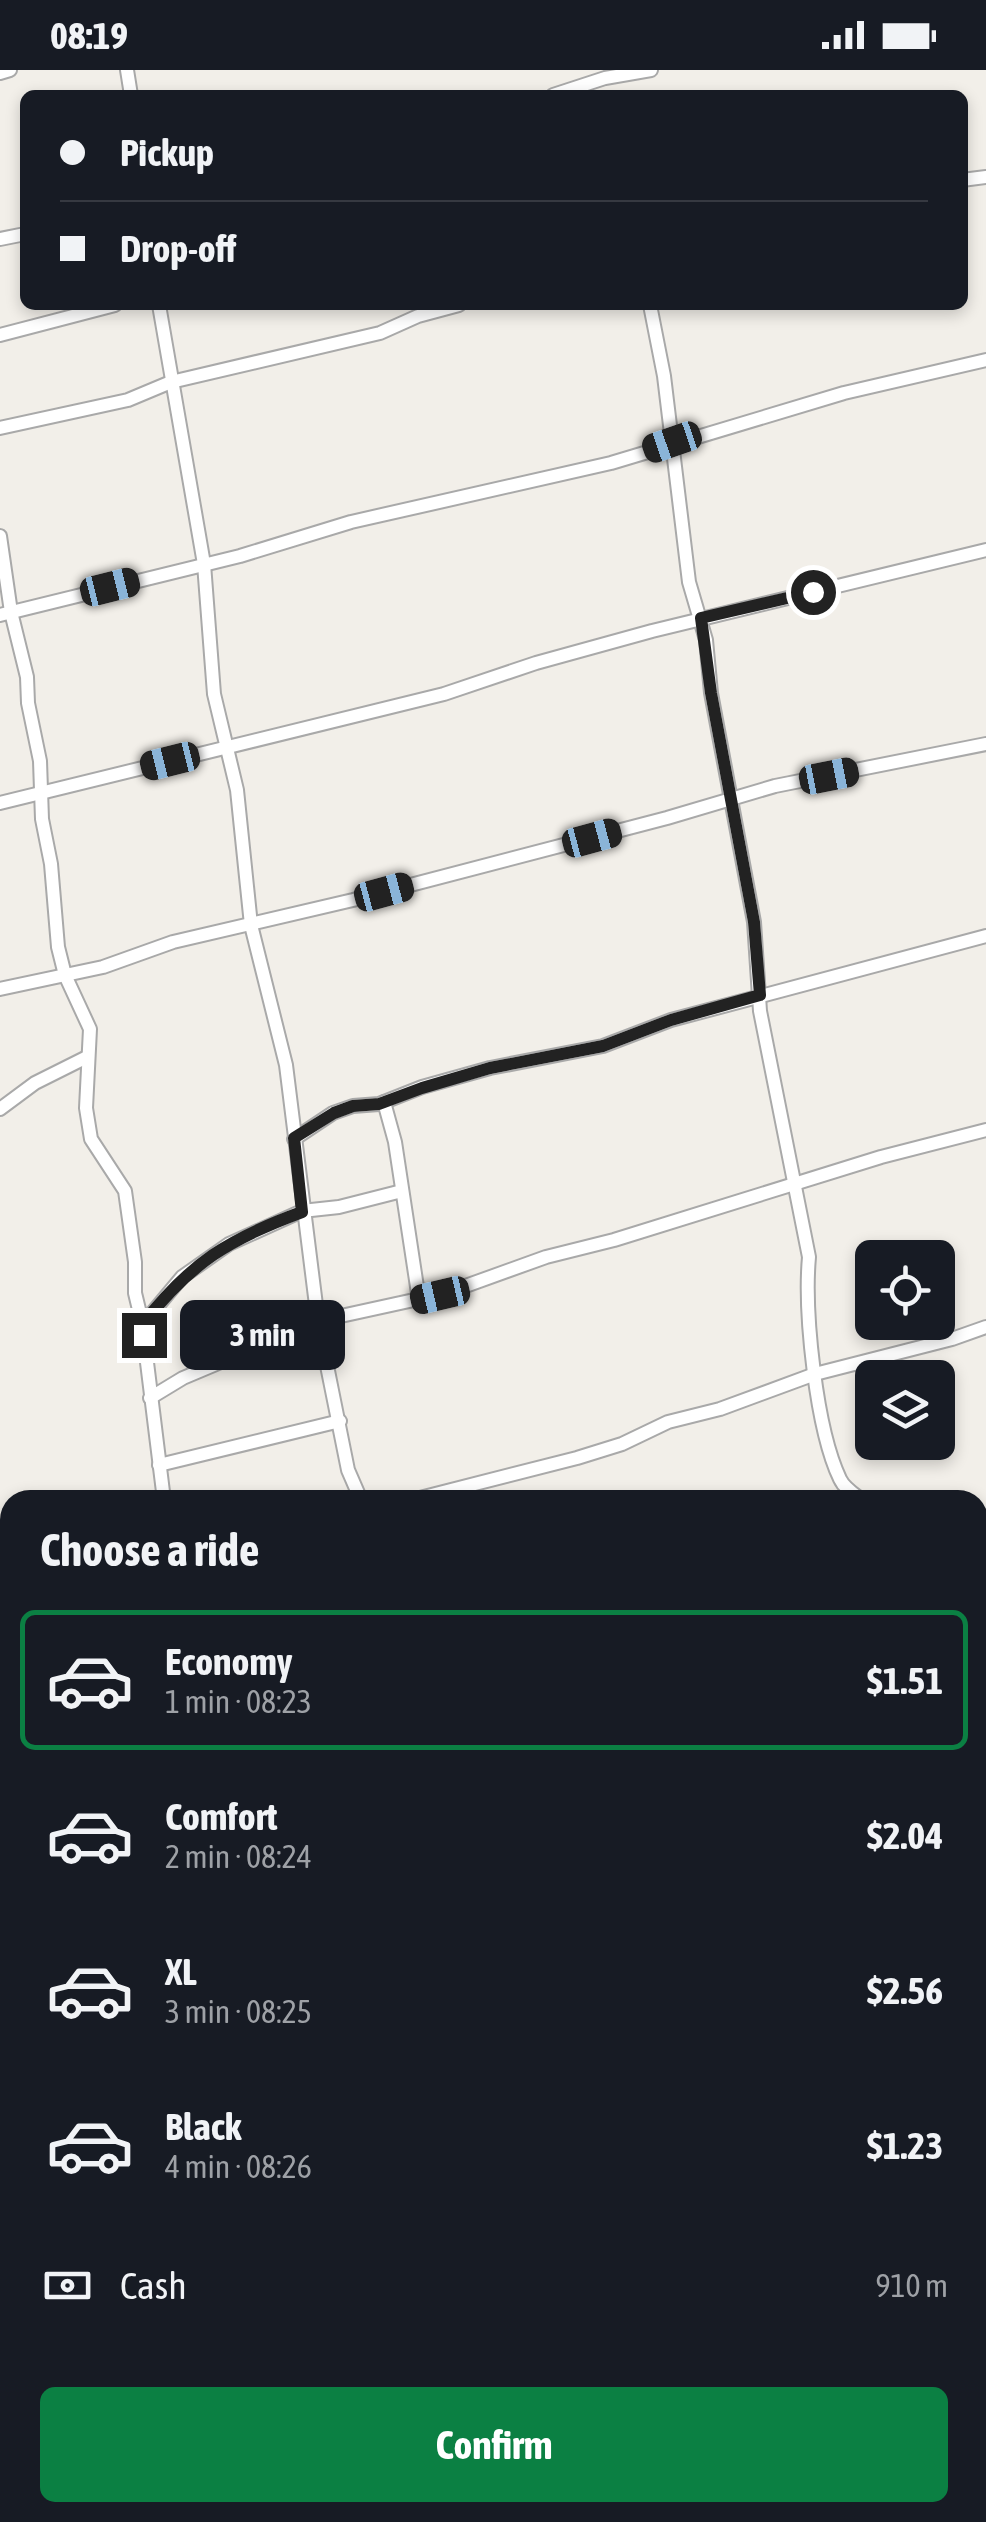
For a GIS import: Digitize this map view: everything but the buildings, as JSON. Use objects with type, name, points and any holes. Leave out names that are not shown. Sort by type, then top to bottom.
[{"type":"street","points":[[0,73],[10,70]]},
{"type":"street","points":[[566,90],[604,74],[650,70]]},
{"type":"street","points":[[0,335],[97,310]]},
{"type":"street","points":[[160,310],[204,564],[214,694],[237,790],[251,925],[286,1065],[318,1321],[348,1470],[357,1490]]},
{"type":"street","points":[[0,428],[128,400],[172,382],[380,333],[441,310]]},
{"type":"street","points":[[651,310],[658,334],[689,582],[701,618],[754,922],[767,1055],[809,1258],[806,1293],[815,1374],[839,1477],[852,1490]]},
{"type":"street","points":[[5,614],[351,522],[612,463],[870,386],[986,360]]},
{"type":"street","points":[[0,536],[5,614],[27,676],[28,703],[40,761],[58,947],[65,975],[89,1024],[86,1108],[91,1140],[124,1191],[163,1490]]},
{"type":"street","points":[[0,803],[444,694],[536,663],[701,618],[986,550]]},
{"type":"street","points":[[0,989],[132,958],[173,942],[251,925],[775,786],[986,744]]},
{"type":"street","points":[[294,1138],[343,1109],[384,1102],[478,1071],[603,1046],[671,1020],[986,936]]},
{"type":"street","points":[[0,1109],[35,1083],[87,1057]]},
{"type":"street","points":[[384,1102],[395,1142],[419,1300]]},
{"type":"street","points":[[150,1398],[182,1378],[318,1321],[485,1282],[546,1257],[881,1157],[986,1130]]},
{"type":"street","points":[[142,1325],[168,1292],[195,1267],[238,1239],[302,1212],[402,1191]]},
{"type":"street","points":[[473,1490],[622,1444],[668,1422],[720,1409],[815,1374],[986,1327]]},
{"type":"street","points":[[159,1465],[340,1421]]},
{"type":"route","points":[[144,1335],[142,1325],[182,1277],[229,1244],[302,1212],[294,1138],[334,1113],[353,1106],[379,1104],[490,1068],[603,1046],[671,1020],[760,995],[754,922],[708,678],[701,618],[813,592]]}]
